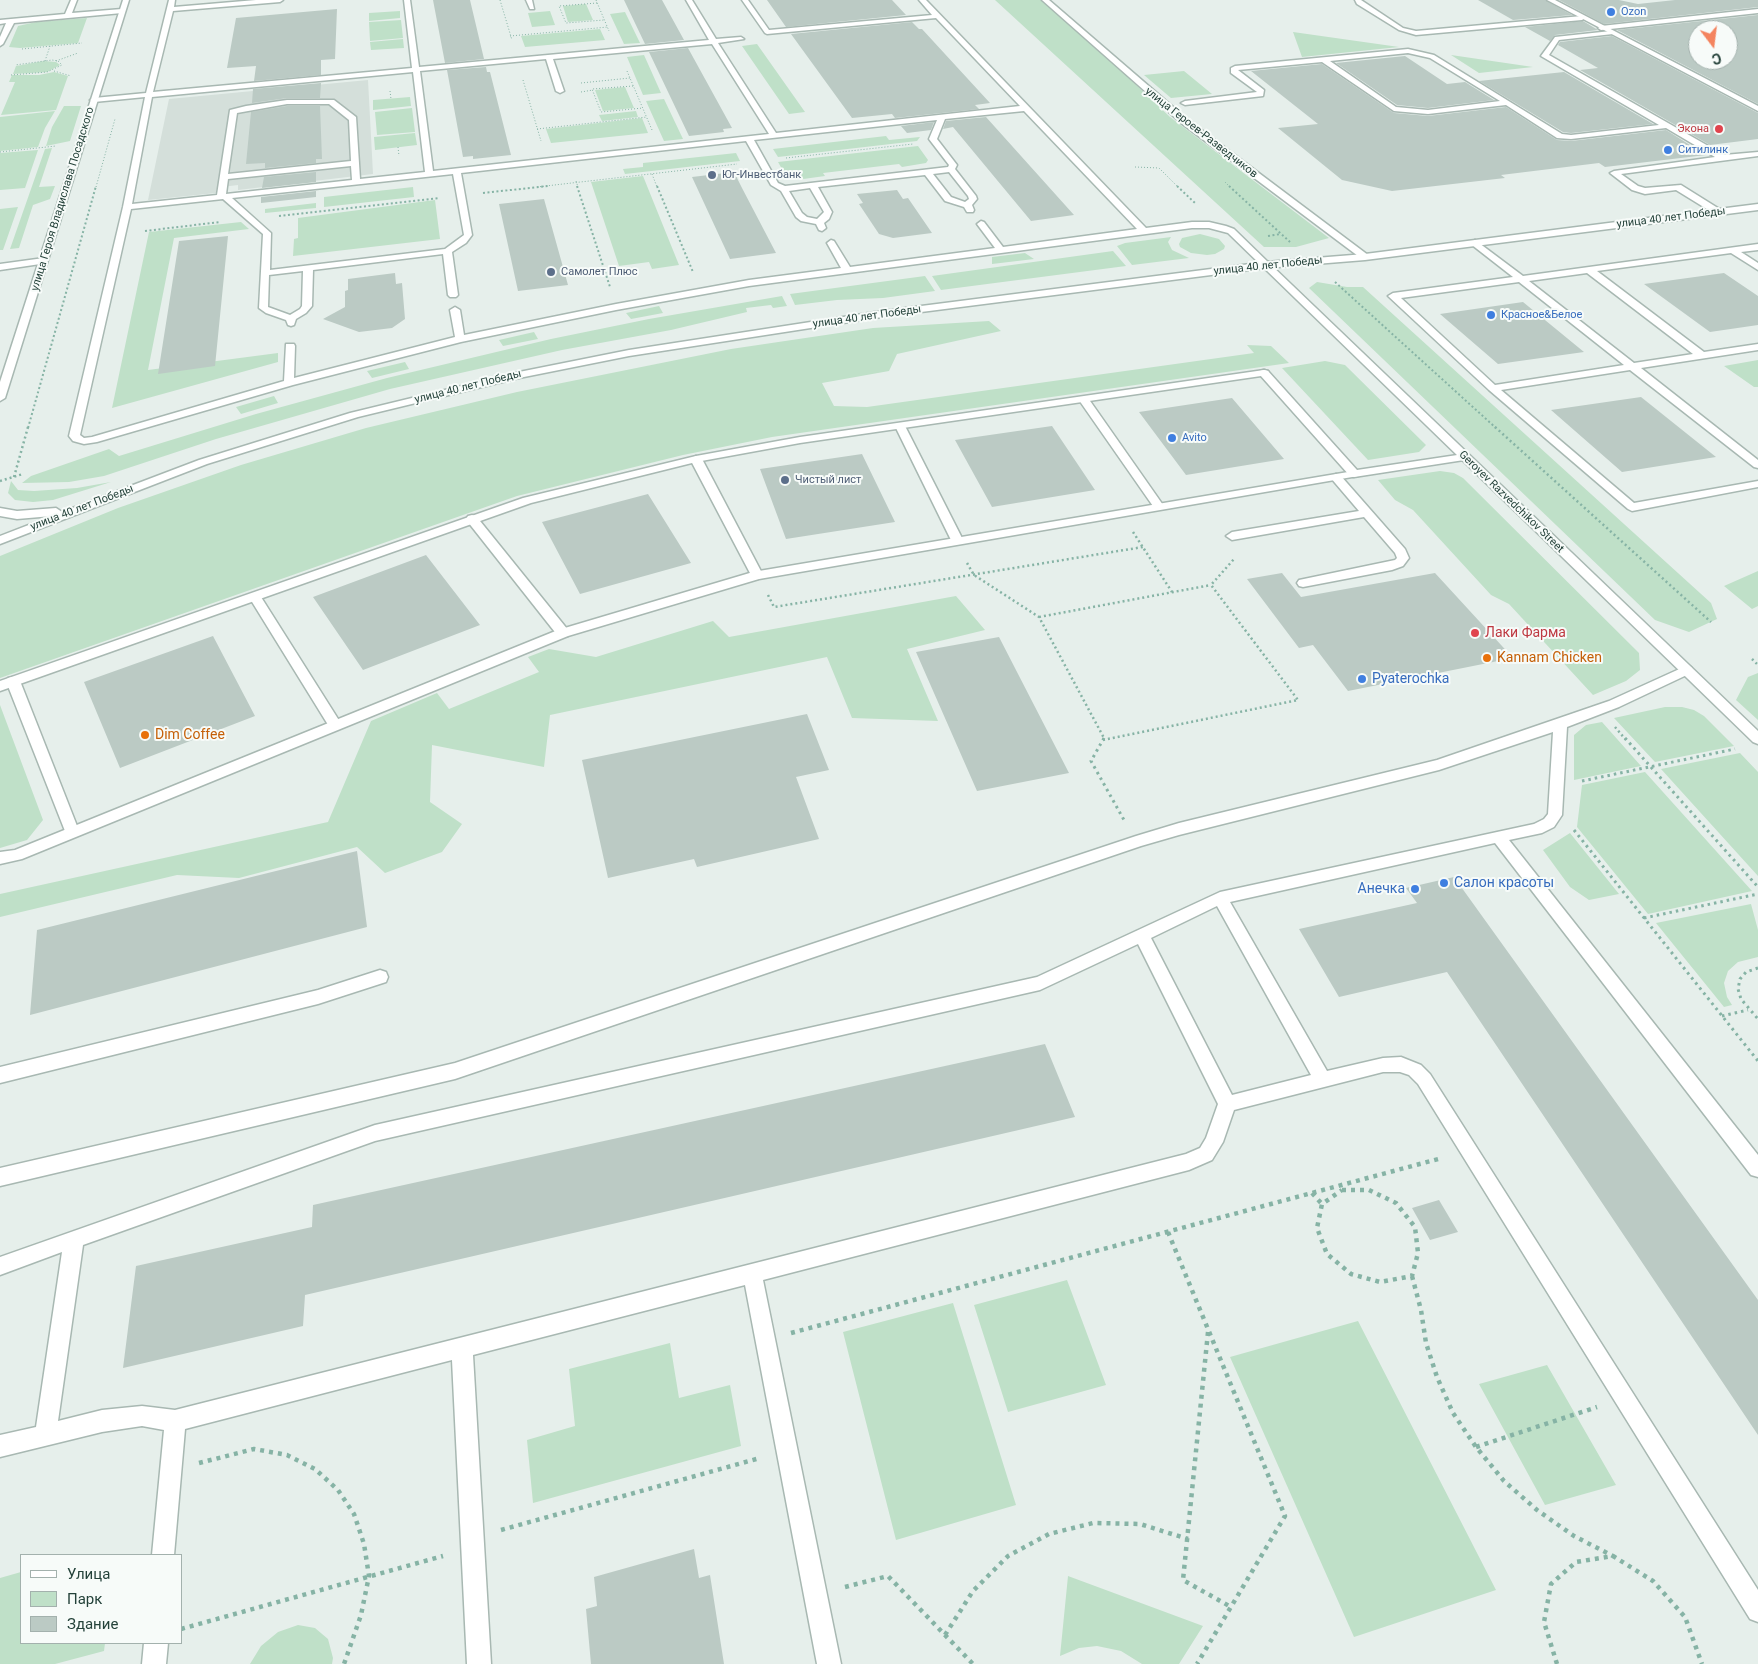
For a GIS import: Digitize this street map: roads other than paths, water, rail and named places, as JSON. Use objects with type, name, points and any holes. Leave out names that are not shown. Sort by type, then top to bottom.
[{"type":"street","points":[[68,16],[74,0]]},
{"type":"street","name":"улица Героя Владислава Посадского","points":[[0,398],[126,0]]},
{"type":"street","points":[[172,0],[149,95],[127,207],[74,436],[77,439],[93,440],[289,383],[460,339],[616,307],[749,283],[1144,231]]},
{"type":"street","points":[[170,9],[280,0]]},
{"type":"street","points":[[407,0],[416,70],[415,76],[429,174]]},
{"type":"street","points":[[529,0],[532,8]]},
{"type":"street","points":[[690,0],[714,42],[774,136]]},
{"type":"street","points":[[745,0],[767,32],[938,16]]},
{"type":"street","points":[[922,0],[1144,231]]},
{"type":"street","name":"улица Героев-Разведчиков","points":[[1046,0],[1206,139],[1364,256]]},
{"type":"street","points":[[1358,0],[1359,3],[1401,30],[1416,33],[1582,18]]},
{"type":"street","points":[[1550,0],[1758,109]]},
{"type":"street","points":[[0,22],[122,11]]},
{"type":"street","points":[[1602,28],[1758,12]]},
{"type":"street","points":[[0,44],[11,21]]},
{"type":"street","points":[[1611,33],[1557,38],[1546,56],[1723,158]]},
{"type":"street","points":[[94,100],[741,39]]},
{"type":"street","points":[[1185,103],[1260,94],[1261,92],[1234,71],[1235,68],[1402,51],[1432,56],[1556,134],[1566,138],[1667,126]]},
{"type":"street","points":[[549,57],[559,88]]},
{"type":"street","points":[[1323,59],[1394,109],[1428,112],[1506,103]]},
{"type":"street","points":[[223,196],[233,112],[246,108],[287,102],[331,102],[349,115],[354,123],[356,182]]},
{"type":"street","points":[[127,207],[1026,108]]},
{"type":"street","points":[[927,172],[948,199],[969,208],[972,196],[951,169],[953,165],[935,142],[934,136],[942,118]]},
{"type":"street","points":[[749,139],[775,185],[784,189],[951,169]]},
{"type":"street","points":[[1718,212],[1678,187],[1645,191],[1635,188],[1614,173],[1758,154]]},
{"type":"street","points":[[224,177],[356,163]]},
{"type":"street","points":[[264,273],[447,251],[467,238],[456,171]]},
{"type":"street","points":[[784,189],[801,217],[821,225],[828,212],[812,185]]},
{"type":"street","points":[[223,196],[266,233],[264,308],[291,320],[303,311],[307,306],[308,268]]},
{"type":"street","name":"улица 40 лет Победы","points":[[0,540],[203,462],[354,415],[519,374],[737,335],[1266,265],[1364,256],[1758,207]]},
{"type":"street","points":[[981,224],[1001,250]]},
{"type":"street","name":"Geroyev Razvedchikov Street","points":[[1144,231],[1209,225],[1231,231],[1758,739]]},
{"type":"street","points":[[1475,242],[1758,465]]},
{"type":"street","points":[[831,243],[847,270]]},
{"type":"street","points":[[1758,247],[1394,296],[1493,388],[1632,507],[1758,484]]},
{"type":"street","points":[[447,251],[453,294]]},
{"type":"street","points":[[1733,251],[1758,267]]},
{"type":"street","points":[[0,266],[44,261]]},
{"type":"street","points":[[1589,270],[1702,356]]},
{"type":"street","points":[[455,310],[460,339]]},
{"type":"street","points":[[289,383],[290,346]]},
{"type":"street","points":[[1493,388],[1758,347]]},
{"type":"street","points":[[72,831],[7,684],[527,500],[696,459],[800,440],[1264,374],[1354,474]]},
{"type":"street","points":[[1084,400],[1159,507]]},
{"type":"street","points":[[900,426],[958,540]]},
{"type":"street","points":[[0,858],[17,855],[72,831],[563,633],[757,575],[1464,457]]},
{"type":"street","points":[[696,459],[757,575]]},
{"type":"street","points":[[1303,583],[1399,563],[1403,558],[1401,552],[1336,477]]},
{"type":"street","points":[[0,512],[17,515],[46,514],[89,505]]},
{"type":"street","points":[[1232,536],[1367,513]]},
{"type":"street","points":[[472,519],[563,633]]},
{"type":"street","points":[[255,597],[335,725]]},
{"type":"street","points":[[0,1177],[455,1071],[1136,842],[1179,829],[1439,765],[1614,704],[1686,670]]},
{"type":"street","points":[[0,1266],[375,1132],[1040,983],[1220,898],[1537,829],[1549,823],[1555,814],[1560,724]]},
{"type":"street","points":[[1498,837],[1758,1169]]},
{"type":"street","points":[[1220,898],[1324,1080]]},
{"type":"street","points":[[0,1446],[102,1421],[142,1416],[175,1421],[1189,1162],[1206,1154],[1214,1142],[1228,1104],[1142,934]]},
{"type":"street","points":[[0,1075],[318,997],[380,977]]},
{"type":"street","points":[[1228,1104],[1383,1065],[1401,1064],[1415,1070],[1424,1079],[1758,1611]]},
{"type":"street","points":[[45,1435],[74,1239]]},
{"type":"street","points":[[752,1273],[829,1664]]},
{"type":"street","points":[[462,1348],[479,1664]]},
{"type":"street","points":[[164,1554],[175,1421]]},
{"type":"street","points":[[154,1664],[156,1644]]},
{"type":"place","name":"Ozon","points":[[1611,12]]},
{"type":"place","name":"Экона","points":[[1719,129]]},
{"type":"place","name":"Ситилинк","points":[[1668,150]]},
{"type":"place","name":"Юг-Инвестбанк","points":[[712,175]]},
{"type":"place","name":"Самолет Плюс","points":[[551,272]]},
{"type":"place","name":"Красное&Белое","points":[[1491,315]]},
{"type":"place","name":"Avito","points":[[1172,438]]},
{"type":"place","name":"Чистый лист","points":[[785,480]]},
{"type":"place","name":"Лаки Фарма","points":[[1475,633]]},
{"type":"place","name":"Kannam Chicken","points":[[1487,658]]},
{"type":"place","name":"Pyaterochka","points":[[1362,679]]},
{"type":"place","name":"Dim Coffee","points":[[145,735]]},
{"type":"place","name":"Салон красоты","points":[[1444,883]]},
{"type":"place","name":"Анечка","points":[[1415,889]]}]
